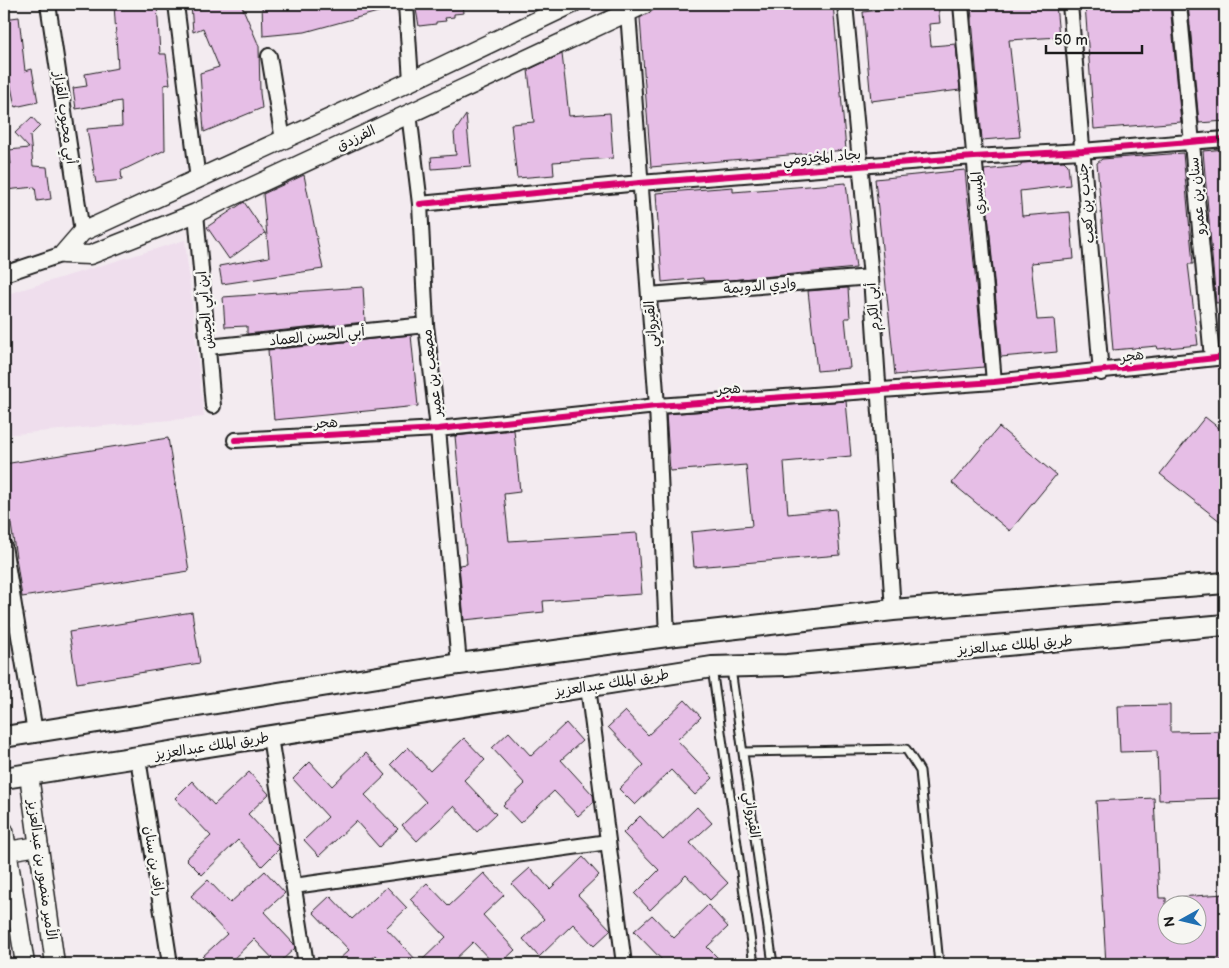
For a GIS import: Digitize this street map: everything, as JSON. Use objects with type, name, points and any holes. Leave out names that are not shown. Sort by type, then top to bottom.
[{"type":"main road","points":[[4,737],[459,664],[667,636],[892,610],[1225,583]]},
{"type":"main road","name":"طريق الملك عبدالعزيز","points":[[4,778],[588,686],[721,667],[787,665],[1225,625]]},
{"type":"street","name":"أبي محبوب القزاز","points":[[48,4],[82,232]]},
{"type":"street","points":[[176,4],[198,180]]},
{"type":"street","points":[[406,4],[410,81]]},
{"type":"street","name":"الفرزدق","points":[[63,254],[82,232],[198,180],[572,4]]},
{"type":"street","name":"الفرزدق","points":[[4,274],[63,254],[90,255],[196,213],[645,4]]},
{"type":"street","name":"أبي الكرم","points":[[845,4],[880,391],[892,610]]},
{"type":"street","name":"الميسري","points":[[961,4],[994,382]]},
{"type":"street","name":"جندب بن كعب","points":[[1070,4],[1101,372]]},
{"type":"street","name":"سنان بن عمرو","points":[[1179,4],[1192,142],[1219,358]]},
{"type":"street","name":"القيرواني","points":[[628,12],[656,406],[667,636]]},
{"type":"street","points":[[269,56],[283,140]]},
{"type":"street","name":"مصعب بن عمير","points":[[409,113],[420,204],[426,325],[438,429],[459,664]]},
{"type":"street","name":"بجاد المخزومي","points":[[420,204],[640,183],[974,157],[1082,152],[1225,139]]},
{"type":"street","name":"ابن أبي الجيش","points":[[196,213],[213,406]]},
{"type":"street","name":"وادي الدويمة","points":[[649,295],[871,277]]},
{"type":"street","name":"أبي الحسن العماد","points":[[208,347],[426,325]]},
{"type":"street","name":"هجر","points":[[235,440],[438,429],[656,406],[994,382],[1219,358]]},
{"type":"street","points":[[4,546],[35,732]]},
{"type":"street","points":[[588,686],[624,964]]},
{"type":"street","points":[[270,737],[306,964]]},
{"type":"street","name":"رافد بن سنان","points":[[138,758],[170,964]]},
{"type":"street","name":"الأمير منصور بن عبدالعزيز","points":[[29,775],[55,964]]},
{"type":"street","points":[[4,831],[25,964]]},
{"type":"street","points":[[294,886],[608,842]]},
{"type":"street","points":[[7,851],[39,846]]},
{"type":"lane","name":"القيرواني","points":[[721,667],[743,752],[773,964]]},
{"type":"lane","name":"القيرواني","points":[[721,667],[754,964]]},
{"type":"lane","points":[[743,752],[906,749],[920,771],[939,964]]},
{"type":"shaded area","points":[[185,240],[204,417],[4,435],[4,295]]},
{"type":"building","points":[[114,4],[157,4],[160,54],[166,54],[170,84],[164,85],[165,150],[121,171],[122,180],[96,183],[87,129],[122,126],[121,101],[76,109],[73,88],[87,86],[85,74],[118,68]]},
{"type":"building","points":[[191,4],[241,4],[259,46],[262,108],[204,132],[200,73],[219,67],[203,28],[193,32]]},
{"type":"building","points":[[262,4],[396,4],[396,7],[305,32],[263,36]]},
{"type":"building","points":[[415,4],[463,4],[464,13],[454,14],[454,17],[445,18],[446,21],[436,22],[436,24],[419,26]]},
{"type":"building","points":[[661,4],[833,4],[846,150],[651,167],[640,18]]},
{"type":"building","points":[[913,4],[938,4],[940,23],[929,24],[931,46],[956,44],[960,90],[871,101],[863,12],[913,6]]},
{"type":"building","points":[[1007,4],[1056,4],[1059,37],[1009,40],[1020,137],[982,140],[971,7]]},
{"type":"building","points":[[1085,4],[1170,4],[1181,122],[1094,129]]},
{"type":"building","points":[[1188,4],[1225,4],[1225,121],[1199,123]]},
{"type":"building","points":[[19,17],[25,71],[32,69],[38,102],[15,107],[6,60],[4,60],[4,19]]},
{"type":"building","points":[[562,54],[569,116],[610,113],[613,158],[553,162],[554,175],[517,178],[511,124],[534,122],[528,70]]},
{"type":"building","points":[[466,115],[471,166],[432,169],[431,157],[456,155],[454,133]]},
{"type":"building","points":[[32,117],[40,126],[30,136],[33,166],[47,167],[51,199],[37,201],[35,187],[5,190],[4,164],[11,164],[9,150],[29,148],[15,133]]},
{"type":"building","points":[[1225,149],[1225,302],[1216,303],[1203,151]]},
{"type":"building","points":[[1183,153],[1193,264],[1188,264],[1198,345],[1158,349],[1157,346],[1113,350],[1097,163],[1102,159]]},
{"type":"building","points":[[1064,161],[1068,165],[1070,185],[1020,191],[1022,216],[1070,212],[1074,259],[1031,263],[1037,320],[1054,319],[1057,352],[1001,357],[984,170],[1021,166],[1021,163]]},
{"type":"building","points":[[965,170],[984,367],[895,375],[875,179]]},
{"type":"building","points":[[304,175],[323,269],[222,284],[219,266],[269,257],[263,194]]},
{"type":"building","points":[[846,183],[856,268],[731,280],[704,281],[703,278],[662,282],[656,193],[733,187],[733,192]]},
{"type":"building","points":[[244,202],[265,233],[229,259],[207,227]]},
{"type":"building","points":[[363,287],[365,322],[247,334],[247,326],[225,327],[223,297]]},
{"type":"building","points":[[848,288],[850,318],[845,318],[850,368],[817,371],[808,291]]},
{"type":"building","points":[[411,335],[418,406],[274,420],[268,350]]},
{"type":"building","points":[[846,401],[851,456],[784,462],[788,514],[836,509],[840,555],[694,567],[691,532],[752,526],[746,465],[670,471],[666,414]]},
{"type":"building","points":[[1205,417],[1225,433],[1225,525],[1160,474]]},
{"type":"building","points":[[999,427],[1056,475],[1010,531],[952,483]]},
{"type":"building","points":[[514,430],[520,492],[504,494],[509,541],[637,533],[642,594],[543,601],[544,612],[464,620],[459,565],[467,564],[455,436]]},
{"type":"building","points":[[168,438],[189,571],[22,597],[4,478],[4,464]]},
{"type":"building","points":[[192,612],[200,663],[77,683],[69,632]]},
{"type":"building","points":[[685,700],[701,717],[677,740],[713,778],[695,795],[671,770],[635,805],[619,789],[644,765],[608,727],[625,711],[648,735]]},
{"type":"building","points":[[1170,705],[1170,732],[1225,731],[1225,798],[1159,800],[1157,751],[1120,752],[1118,706]]},
{"type":"building","points":[[566,723],[582,741],[561,760],[593,795],[594,802],[578,816],[554,791],[520,823],[503,805],[525,784],[492,748],[509,732],[531,756]]},
{"type":"building","points":[[464,738],[485,760],[464,780],[496,814],[477,832],[454,806],[417,841],[402,825],[426,802],[391,764],[408,747],[430,771]]},
{"type":"building","points":[[366,753],[386,775],[365,795],[398,829],[379,847],[356,821],[319,856],[304,840],[328,817],[293,779],[310,762],[332,786]]},
{"type":"building","points":[[249,772],[269,794],[248,814],[279,849],[262,866],[238,840],[202,875],[186,859],[211,836],[175,798],[192,781],[214,805]]},
{"type":"building","points":[[1154,798],[1159,896],[1156,896],[1156,946],[1206,946],[1206,896],[1193,896],[1225,894],[1225,960],[1106,964],[1096,801]]},
{"type":"building","points":[[697,807],[712,823],[690,843],[728,883],[710,900],[686,875],[650,910],[635,894],[659,870],[623,833],[640,816],[663,840]]},
{"type":"building","points":[[583,857],[599,875],[578,895],[611,930],[594,946],[573,924],[539,957],[523,939],[544,919],[512,884],[530,868],[550,889]]},
{"type":"building","points":[[265,871],[285,893],[264,912],[294,944],[295,948],[278,964],[254,939],[228,964],[209,964],[202,957],[227,934],[191,896],[208,880],[230,903]]},
{"type":"building","points":[[484,873],[504,895],[483,915],[515,950],[500,964],[494,964],[473,942],[450,964],[385,964],[376,955],[366,964],[334,964],[349,950],[313,912],[330,896],[352,919],[387,887],[407,908],[386,928],[419,963],[446,937],[410,899],[427,883],[449,906]]},
{"type":"building","points":[[708,905],[728,927],[707,947],[724,964],[666,964],[634,931],[652,915],[674,938]]},
{"type":"cycle path","points":[[420,204],[640,183],[1225,139]]},
{"type":"cycle path","points":[[235,440],[438,429],[657,406],[994,382],[1225,357]]}]
